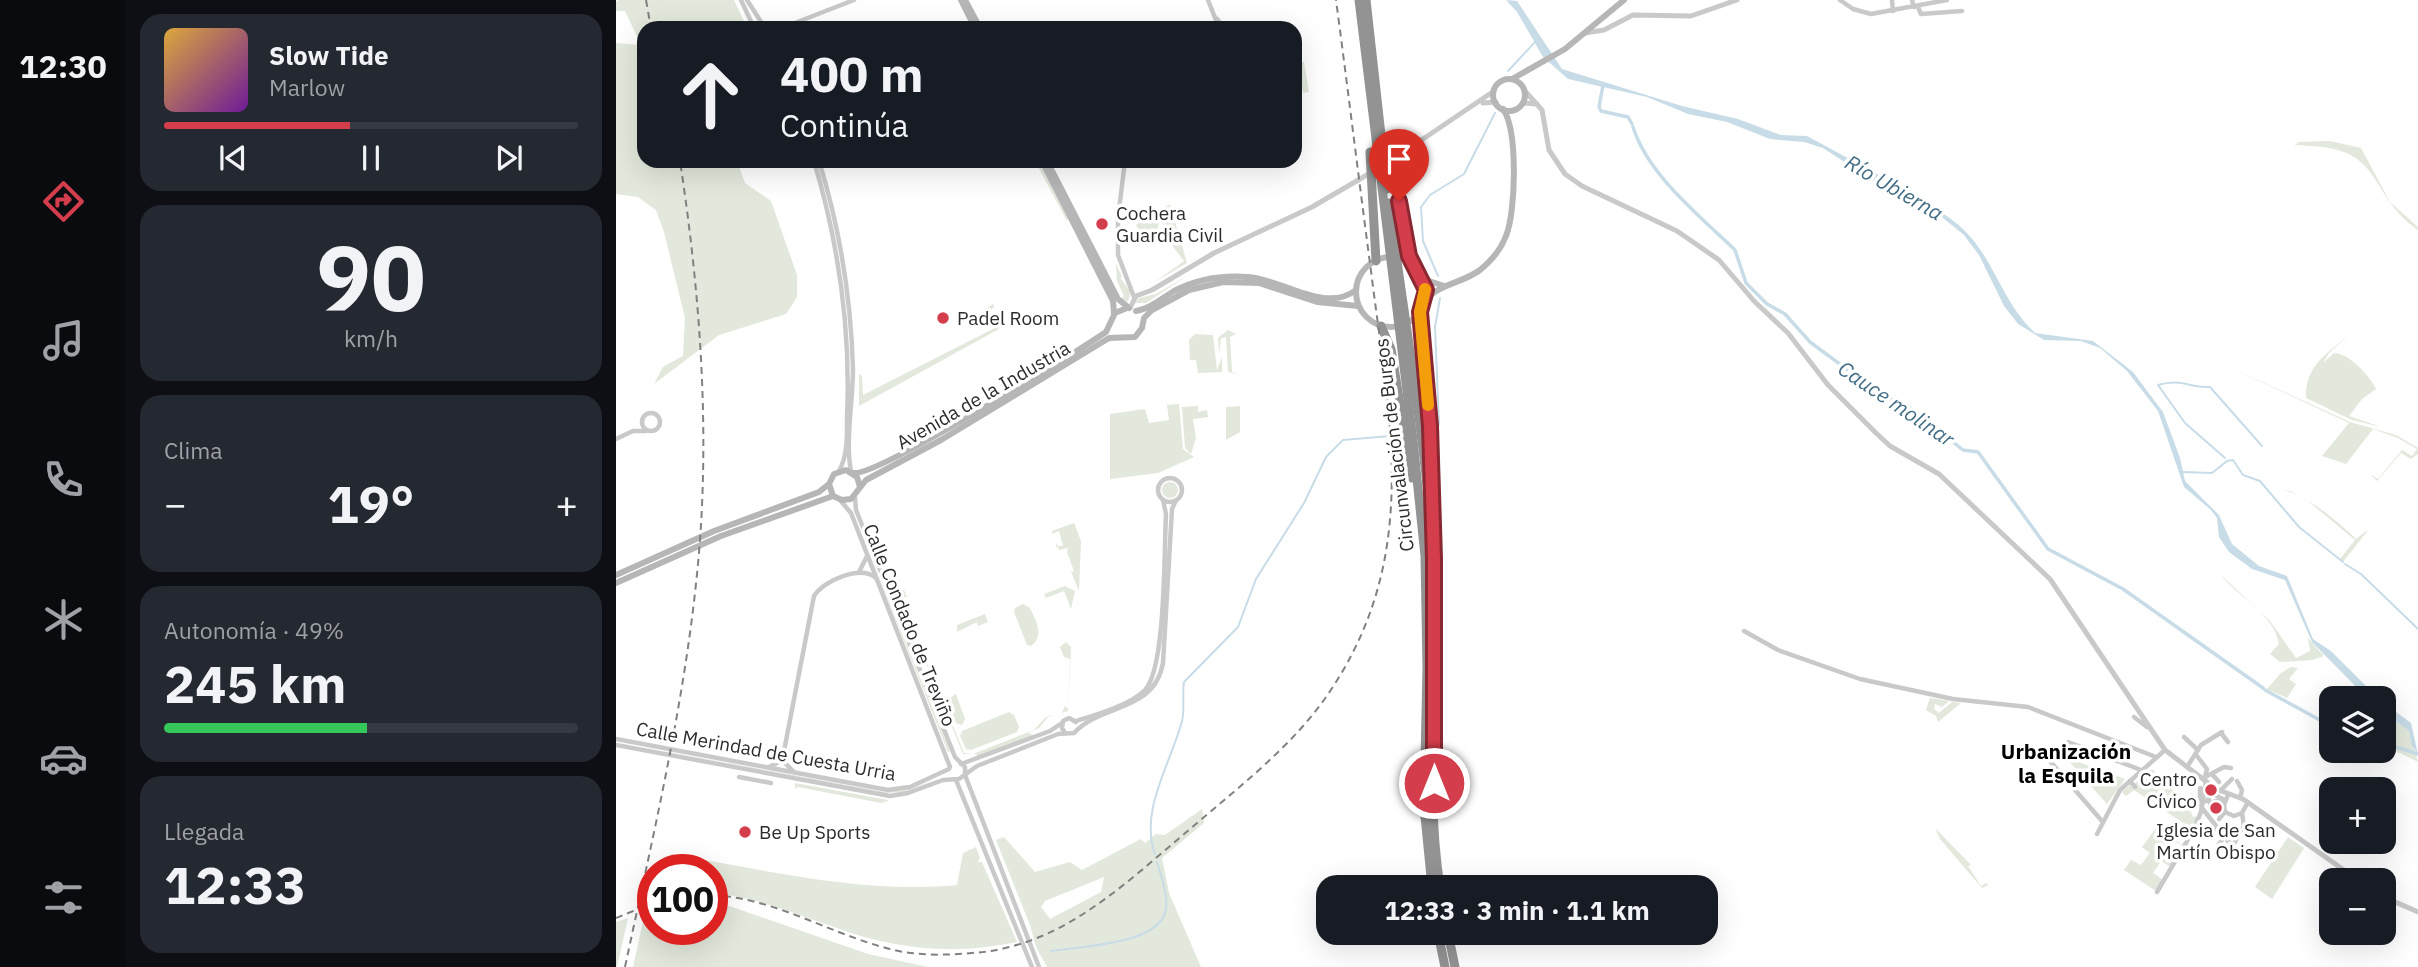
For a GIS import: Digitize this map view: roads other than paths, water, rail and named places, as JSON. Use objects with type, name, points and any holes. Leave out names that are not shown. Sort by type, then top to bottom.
[{"type":"highway","name":"Circunvalación de Burgos","points":[[1359,0],[1413,376],[1434,574],[1434,824],[1439,875]]},
{"type":"highway","name":"Circunvalación de Burgos","points":[[1366,0],[1369,68],[1424,556],[1427,668],[1424,806],[1431,875]]},
{"type":"highway","points":[[1369,68],[1378,260]]},
{"type":"highway","points":[[1369,68],[1412,265]]},
{"type":"highway","points":[[1420,312],[1430,426],[1434,574]]},
{"type":"highway","points":[[1381,326],[1391,349],[1424,556]]},
{"type":"highway","points":[[1440,945],[1445,967]]},
{"type":"highway","points":[[1450,945],[1455,967]]},
{"type":"main road","points":[[963,0],[974,21]]},
{"type":"main road","points":[[1425,301],[1423,279],[1412,265],[1402,259],[1378,260],[1365,269],[1356,290],[1358,306],[1371,321],[1381,326],[1393,327],[1409,322],[1420,312],[1433,291],[1480,269],[1505,238],[1512,196],[1510,127],[1503,109],[1496,102],[1494,91],[1500,82],[1528,72],[1556,55],[1624,0]]},
{"type":"main road","points":[[1510,127],[1516,109],[1523,103],[1528,72]]},
{"type":"main road","points":[[1512,79],[1524,88]]},
{"type":"main road","points":[[1503,109],[1516,109]]},
{"type":"main road","points":[[1048,168],[1113,301],[1115,333],[1125,339],[1139,333],[1149,313],[1175,297],[1223,282],[1254,282],[1317,302],[1358,306]]},
{"type":"main road","points":[[1049,168],[1118,299],[1143,322]]},
{"type":"main road","points":[[1113,318],[1185,286],[1220,277],[1257,277],[1330,298],[1343,298],[1356,290]]},
{"type":"main road","points":[[1423,279],[1446,286]]},
{"type":"main road","name":"Avenida de la Industria","points":[[852,472],[868,470],[941,432],[1102,334],[1113,318]]},
{"type":"main road","name":"Avenida de la Industria","points":[[860,487],[866,480],[941,440],[1106,340],[1116,337],[1125,339]]},
{"type":"main road","points":[[616,575],[713,531],[819,492],[839,471],[852,472],[860,487],[855,496],[848,500],[835,497],[712,540],[616,583]]},
{"type":"main road","points":[[829,484],[835,497]]},
{"type":"street","points":[[741,0],[751,21]]},
{"type":"street","points":[[747,0],[760,21]]},
{"type":"street","points":[[800,21],[854,0]]},
{"type":"street","points":[[1208,0],[1218,21]]},
{"type":"street","points":[[1585,33],[1604,30],[1633,15],[1691,16],[1737,0]]},
{"type":"street","points":[[1840,0],[1862,13],[1916,7],[1947,0]]},
{"type":"street","points":[[1892,0],[1893,10]]},
{"type":"street","points":[[1912,0],[1921,14],[1962,11]]},
{"type":"street","points":[[1524,88],[1538,105],[1549,149],[1565,174],[1582,186],[1677,231],[1725,265],[1754,301],[1788,333],[1828,385],[1876,433],[1896,450],[1939,474],[2050,579],[2165,750],[2220,792],[2226,800],[2225,812],[2219,819]]},
{"type":"street","points":[[1134,298],[1213,253],[1300,214],[1397,156],[1477,105],[1494,91]]},
{"type":"street","points":[[1477,105],[1496,102]]},
{"type":"street","points":[[1523,103],[1538,105]]},
{"type":"street","points":[[818,168],[835,243],[846,326],[847,424],[843,463],[839,471]]},
{"type":"street","points":[[818,168],[838,235],[848,293],[853,371],[852,472]]},
{"type":"street","points":[[1124,168],[1118,218],[1118,255],[1120,267],[1132,287],[1134,298],[1131,309]]},
{"type":"street","points":[[1132,287],[1146,292]]},
{"type":"street","points":[[616,439],[633,431],[659,428],[660,419],[653,413],[642,419],[633,431]]},
{"type":"street","points":[[642,419],[647,431]]},
{"type":"street","points":[[960,763],[972,762],[1050,731],[1069,718],[1076,721],[1137,696],[1153,678],[1158,650],[1166,513],[1158,488],[1164,480],[1171,478],[1182,487],[1172,509],[1160,677],[1140,700],[1082,724],[1076,731],[1058,734],[986,762],[965,775],[1032,967]]},
{"type":"street","name":"Calle Condado de Treviño","points":[[855,496],[856,510],[965,775]]},
{"type":"street","name":"Calle Condado de Treviño","points":[[835,497],[848,507],[955,779]]},
{"type":"street","points":[[1163,500],[1177,500]]},
{"type":"street","points":[[859,572],[866,562],[866,552]]},
{"type":"street","points":[[798,774],[786,766],[784,751],[814,596],[824,586],[859,572],[868,572],[877,579]]},
{"type":"street","points":[[1744,631],[1792,656],[1860,679],[1953,699],[2028,707],[2156,757]]},
{"type":"street","points":[[2134,717],[2150,729]]},
{"type":"street","points":[[1076,721],[1076,731]]},
{"type":"street","points":[[1062,723],[1066,734]]},
{"type":"street","points":[[2187,767],[2206,741],[2222,733],[2228,742]]},
{"type":"street","points":[[2184,737],[2207,769],[2206,782]]},
{"type":"street","name":"Calle Merindad de Cuesta Urria","points":[[616,739],[896,790],[960,763]]},
{"type":"street","points":[[2102,821],[2049,760],[2050,755],[2068,742],[2141,770]]},
{"type":"street","name":"Calle Merindad de Cuesta Urria","points":[[616,745],[890,796],[965,775]]},
{"type":"street","points":[[2097,834],[2117,794],[2165,750]]},
{"type":"street","points":[[766,768],[777,763],[784,751]]},
{"type":"street","points":[[2231,768],[2224,767],[2200,788],[2202,806],[2234,848],[2244,825],[2242,813],[2248,803]]},
{"type":"street","points":[[740,777],[771,783]]},
{"type":"street","points":[[955,779],[1024,938]]},
{"type":"street","points":[[2220,792],[2234,780],[2242,790],[2240,798]]},
{"type":"street","points":[[2130,781],[2135,787]]},
{"type":"street","points":[[2206,782],[2219,782]]},
{"type":"street","points":[[2206,782],[2226,800]]},
{"type":"street","points":[[2157,892],[2193,831],[2202,806],[2209,799],[2211,808],[2215,807],[2215,801],[2240,798],[2341,868]]},
{"type":"street","points":[[2225,812],[2233,816],[2242,813]]},
{"type":"street","points":[[2193,831],[2210,835],[2216,827]]},
{"type":"street","points":[[2217,847],[2225,836]]},
{"type":"street","points":[[2396,902],[2418,912]]},
{"type":"street","points":[[1026,944],[1039,967]]},
{"type":"water","name":"Río Ubierna","points":[[1506,0],[1517,1],[1562,69],[1682,106],[1738,119],[1781,135],[1807,136],[1879,175],[1884,183],[1896,186],[1953,220],[1984,255],[2014,308],[2035,333],[2093,341],[2133,372],[2163,412],[2180,458],[2185,481],[2219,515],[2232,544],[2259,566],[2287,576],[2313,639],[2331,651],[2366,686],[2355,686],[2312,642],[2285,580],[2252,569],[2229,552],[2219,537],[2217,518],[2184,487],[2158,411],[2127,371],[2100,348],[2081,341],[2044,340],[2018,324],[2004,306],[1979,255],[1964,235],[1943,218],[1899,192],[1881,186],[1823,148],[1804,142],[1770,139],[1727,122],[1688,114],[1647,97],[1568,79],[1543,57],[1517,12]]},
{"type":"water","points":[[2396,712],[2411,723],[2418,754],[2412,746],[2409,731],[2396,721]]},
{"type":"waterway","points":[[1508,71],[1536,41]]},
{"type":"waterway","name":"Cauce molinar","points":[[1603,85],[1599,107],[1601,111],[1628,117],[1632,124]]},
{"type":"waterway","points":[[1438,276],[1423,241],[1421,207],[1430,195],[1464,174],[1495,113]]},
{"type":"waterway","name":"Cauce molinar","points":[[1633,127],[1650,162],[1676,194],[1735,250],[1746,283],[1767,304],[1785,314],[1810,342],[1883,396],[1909,407],[1963,450],[1978,452],[2048,549],[2123,589],[2263,688]]},
{"type":"waterway","points":[[1435,430],[1439,424],[1435,327],[1440,298]]},
{"type":"waterway","points":[[2225,458],[2185,423],[2158,385],[2173,382],[2210,387],[2262,446]]},
{"type":"waterway","points":[[1155,854],[1151,821],[1158,787],[1182,721],[1184,682],[1238,627],[1256,579],[1304,503],[1326,457],[1343,440],[1390,436]]},
{"type":"waterway","points":[[2182,472],[2212,473],[2227,461],[2233,460],[2243,475],[2260,481],[2299,527],[2343,562]]},
{"type":"waterway","points":[[2345,564],[2361,574],[2418,629]]},
{"type":"waterway","name":"Cauce molinar","points":[[2265,690],[2319,719]]},
{"type":"waterway","name":"Cauce molinar","points":[[2396,747],[2418,754]]},
{"type":"waterway","points":[[1051,951],[1118,942],[1150,930],[1161,921],[1166,903],[1157,862]]},
{"type":"railway","points":[[646,0],[650,21]]},
{"type":"railway","points":[[728,897],[780,909],[901,952],[983,952],[1042,936],[1095,906],[1230,795],[1269,761],[1305,724],[1336,682],[1362,632],[1379,582],[1389,532],[1392,481],[1385,378],[1336,0]]},
{"type":"railway","points":[[625,967],[679,702],[700,540],[703,398],[697,303],[681,168]]},
{"type":"railway","points":[[616,918],[637,909]]},
{"type":"place","name":"Cochera Guardia Civil","points":[[1102,224]]},
{"type":"place","name":"Padel Room","points":[[943,318]]},
{"type":"place","name":"Centro Cívico","points":[[2211,790]]},
{"type":"place","name":"Iglesia de San Martín Obispo","points":[[2216,808]]},
{"type":"place","name":"Be Up Sports","points":[[745,832]]},
{"type":"district","name":"Urbanización la Esquila","points":[[2066,764]]}]
